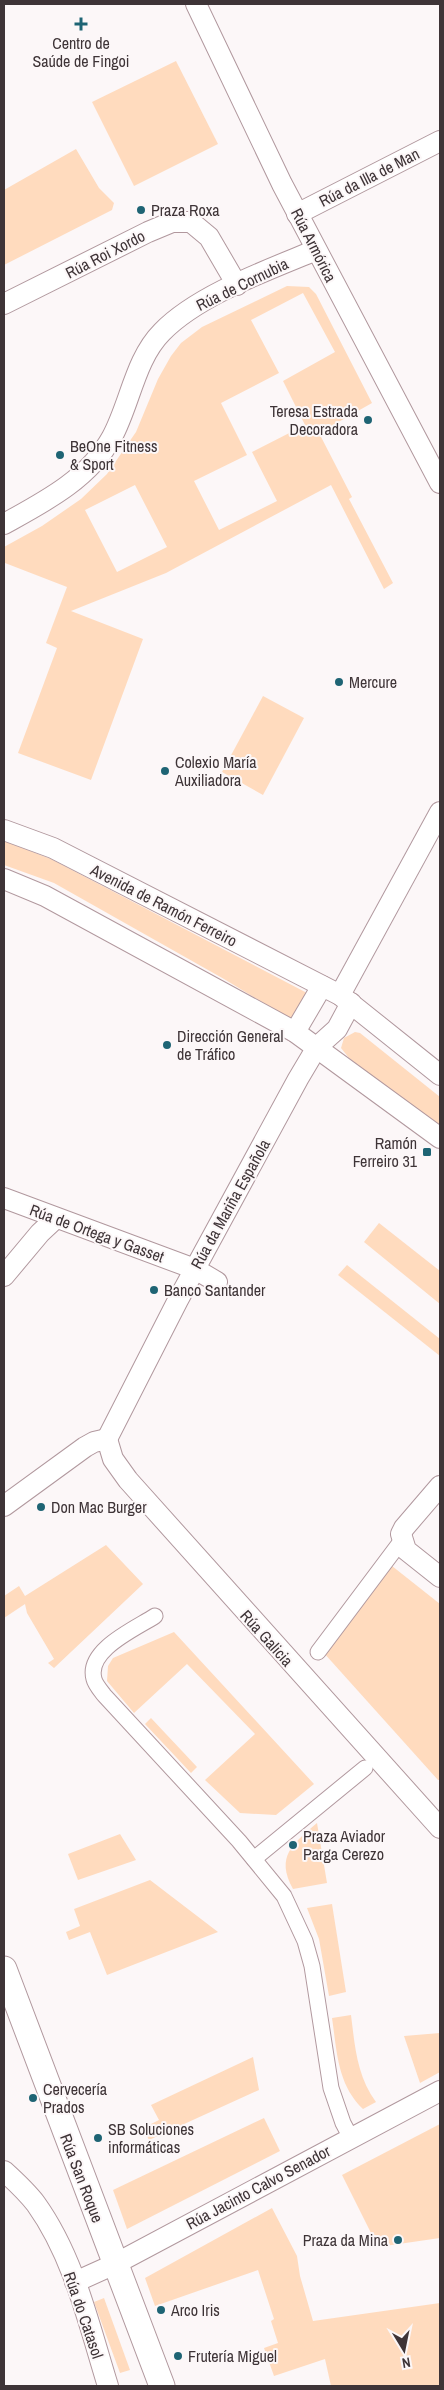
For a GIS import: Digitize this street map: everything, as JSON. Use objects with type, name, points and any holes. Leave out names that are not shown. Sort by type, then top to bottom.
[{"type":"street","name":"Rúa Armórica","points":[[196,4],[297,214],[434,456],[440,482]]},
{"type":"street","name":"Rúa da Illa de Man","points":[[297,214],[440,141]]},
{"type":"street","name":"Rúa Roi Xordo","points":[[4,304],[148,232],[172,222],[191,222],[209,237],[237,285]]},
{"type":"street","name":"Rúa de Cornubia","points":[[4,524],[40,504],[83,475],[112,438],[147,354],[162,332],[192,307],[316,250]]},
{"type":"street","points":[[295,1032],[338,995],[440,812]]},
{"type":"street","name":"Avenida de Ramón Ferreiro","points":[[4,830],[53,848],[338,995],[440,1075]]},
{"type":"street","points":[[4,879],[46,896],[295,1032],[317,1046],[440,1138]]},
{"type":"street","points":[[317,1046],[337,1029],[338,995]]},
{"type":"street","name":"Rúa da Mariña Española","points":[[107,1439],[195,1269],[317,1046]]},
{"type":"street","name":"Rúa de Ortega y Gasset","points":[[4,1198],[55,1219],[195,1269],[218,1282]]},
{"type":"street","points":[[4,1276],[40,1233],[55,1219]]},
{"type":"street","points":[[4,1506],[85,1447],[94,1442],[107,1439]]},
{"type":"street","name":"Rúa Galicia","points":[[107,1439],[114,1459],[128,1480],[440,1828]]},
{"type":"street","points":[[318,1652],[402,1540],[404,1528],[440,1486]]},
{"type":"street","points":[[402,1540],[406,1550],[440,1576]]},
{"type":"street","points":[[155,1616],[101,1652],[94,1662],[94,1679],[104,1696],[254,1859],[284,1896],[304,1941],[312,1966],[331,2088],[343,2123],[351,2138]]},
{"type":"street","points":[[254,1859],[365,1768]]},
{"type":"street","name":"Rúa San Roque","points":[[4,1969],[162,2386]]},
{"type":"street","name":"Rúa Jacinto Calvo Senador","points":[[74,2282],[115,2264],[440,2091]]},
{"type":"street","name":"Rúa do Catasol","points":[[4,2171],[35,2203],[49,2225],[74,2282],[108,2386]]},
{"type":"shaded area","points":[[176,61],[218,144],[134,186],[92,102]]},
{"type":"shaded area","points":[[76,149],[99,188],[114,203],[112,210],[4,265],[4,190]]},
{"type":"shaded area","points":[[287,286],[309,287],[316,294],[372,403],[319,433],[352,497],[349,499],[393,583],[384,589],[331,485],[166,573],[71,611],[143,639],[91,780],[18,753],[57,648],[46,643],[67,587],[5,563],[4,567],[4,547],[42,526],[81,499],[107,474],[136,432],[158,379],[171,356],[181,343],[202,327]],"holes":[[[303,293],[335,352],[283,381],[305,425],[252,452],[277,501],[219,530],[194,481],[247,455],[221,403],[279,373],[251,320]],[[135,485],[167,547],[117,572],[85,510]]]},
{"type":"shaded area","points":[[263,696],[304,718],[263,795],[222,772]]},
{"type":"shaded area","points":[[4,841],[51,859],[307,993],[293,1021],[224,979],[54,883],[4,865]]},
{"type":"shaded area","points":[[355,1032],[360,1033],[440,1097],[440,1130],[349,1058],[341,1048],[344,1038]]},
{"type":"shaded area","points":[[379,1223],[440,1271],[440,1304],[364,1242]]},
{"type":"shaded area","points":[[347,1265],[440,1339],[440,1356],[338,1275]]},
{"type":"shaded area","points":[[106,1545],[143,1584],[54,1668],[48,1663],[54,1659],[27,1613],[25,1604],[4,1618],[4,1596],[19,1586],[25,1596]]},
{"type":"shaded area","points":[[392,1566],[440,1604],[440,1780],[323,1652]]},
{"type":"shaded area","points":[[174,1632],[314,1784],[276,1815],[240,1813],[205,1780],[255,1734],[187,1664],[134,1713],[107,1681],[108,1666],[113,1658]]},
{"type":"shaded area","points":[[151,1718],[197,1767],[191,1773],[145,1724]]},
{"type":"shaded area","points":[[317,1823],[327,1883],[293,1889],[288,1878],[286,1859],[294,1844]]},
{"type":"shaded area","points":[[120,1834],[136,1860],[78,1880],[68,1854]]},
{"type":"shaded area","points":[[150,1880],[218,1932],[107,1975],[90,1932],[69,1940],[66,1932],[80,1926],[74,1909]]},
{"type":"shaded area","points":[[332,1904],[346,1992],[329,1996],[319,1939],[307,1908]]},
{"type":"shaded area","points":[[351,2015],[361,2071],[376,2102],[363,2109],[354,2099],[343,2078],[337,2055],[332,2018]]},
{"type":"shaded area","points":[[440,2033],[440,2072],[420,2083],[404,2036]]},
{"type":"shaded area","points":[[253,2057],[259,2090],[149,2140],[143,2128],[159,2120],[151,2105]]},
{"type":"shaded area","points":[[264,2118],[280,2151],[127,2229],[113,2190]]},
{"type":"shaded area","points":[[440,2124],[440,2238],[378,2247],[342,2175]]},
{"type":"shaded area","points":[[272,2208],[297,2256],[300,2276],[313,2321],[440,2303],[440,2386],[331,2386],[325,2359],[274,2376],[264,2348],[278,2343],[271,2321],[274,2319],[258,2270],[155,2306],[145,2278]]},
{"type":"shaded area","points":[[104,2298],[130,2370],[120,2373],[94,2302]]},
{"type":"place","name":"Centro de Saúde de Fingoi","points":[[81,24]]},
{"type":"place","name":"Praza Roxa","points":[[141,210]]},
{"type":"place","name":"Teresa Estrada Decoradora","points":[[368,420]]},
{"type":"place","name":"BeOne Fitness & Sport","points":[[60,455]]},
{"type":"place","name":"Mercure","points":[[339,682]]},
{"type":"place","name":"Colexio María Auxiliadora","points":[[165,771]]},
{"type":"place","name":"Dirección General de Tráfico","points":[[167,1045]]},
{"type":"place","name":"Ramón Ferreiro 31","points":[[427,1152]]},
{"type":"place","name":"Banco Santander","points":[[154,1290]]},
{"type":"place","name":"Don Mac Burger","points":[[41,1507]]},
{"type":"place","name":"Praza Aviador Parga Cerezo","points":[[293,1845]]},
{"type":"place","name":"Cervecería Prados","points":[[33,2098]]},
{"type":"place","name":"SB Soluciones informáticas","points":[[98,2138]]},
{"type":"place","name":"Praza da Mina","points":[[398,2240]]},
{"type":"place","name":"Arco Iris","points":[[161,2310]]},
{"type":"place","name":"Frutería Miguel","points":[[178,2356]]}]
